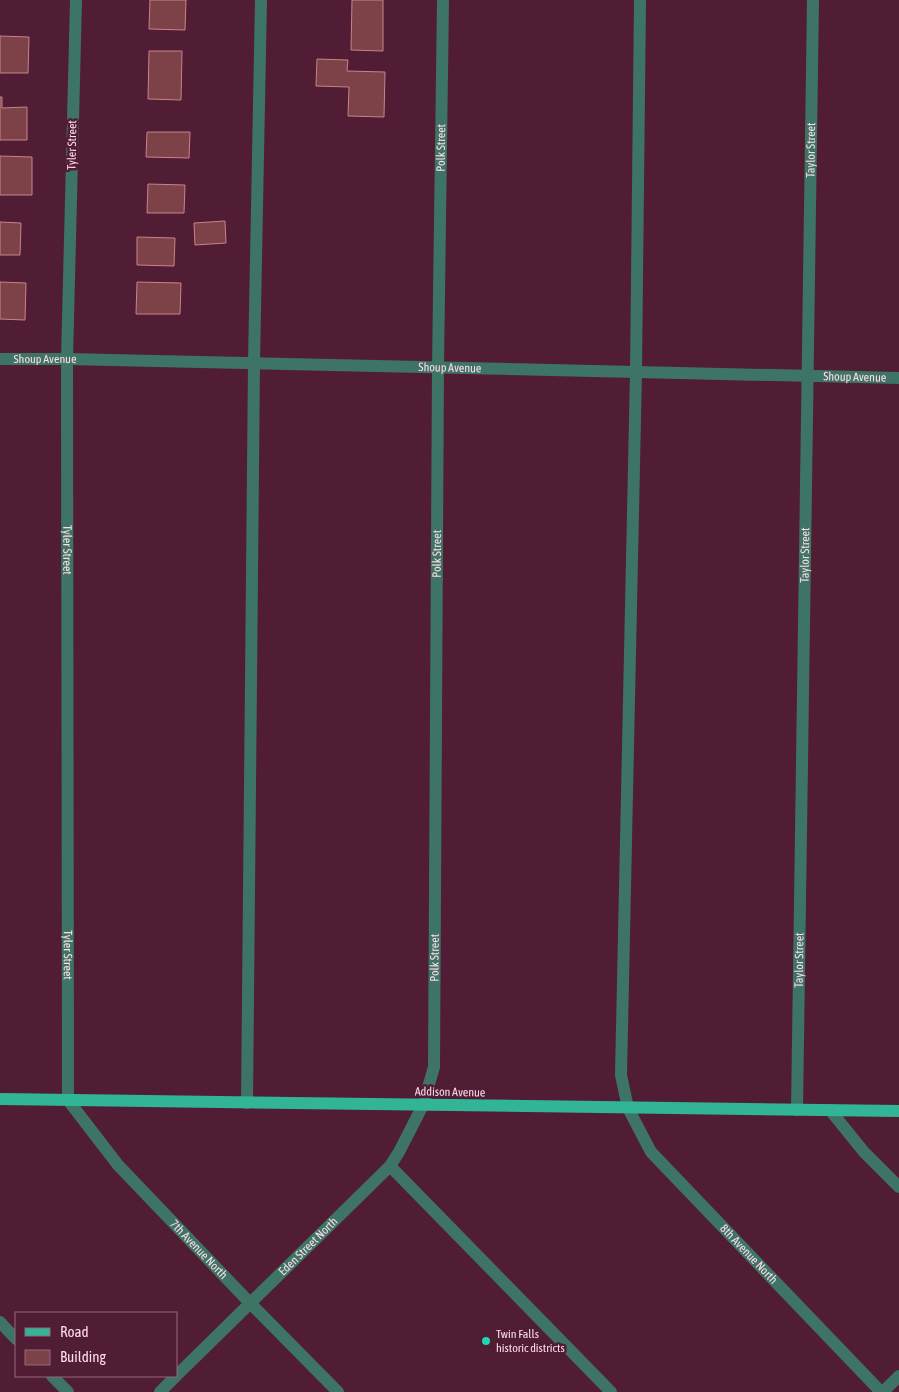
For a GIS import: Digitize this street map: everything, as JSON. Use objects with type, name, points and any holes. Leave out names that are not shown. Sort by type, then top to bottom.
[{"type":"main road","name":"Addison Avenue","points":[[0,1099],[899,1111]]},
{"type":"street","name":"Tyler Street","points":[[68,1100],[67,359],[76,0]]},
{"type":"street","points":[[248,1103],[254,363],[261,0]]},
{"type":"street","name":"Polk Street","points":[[423,1105],[434,1067],[438,368],[443,0]]},
{"type":"street","name":"8th Avenue North","points":[[640,0],[636,372],[621,1076],[628,1108],[651,1152],[882,1392]]},
{"type":"street","name":"Taylor Street","points":[[798,1110],[813,0]]},
{"type":"street","name":"Shoup Avenue","points":[[0,359],[899,378]]},
{"type":"street","name":"7th Avenue North","points":[[68,1100],[118,1165],[338,1392]]},
{"type":"street","name":"Eden Street North","points":[[178,1374],[390,1166],[423,1105]]},
{"type":"street","points":[[830,1110],[864,1152],[899,1187]]},
{"type":"street","points":[[390,1166],[610,1392]]},
{"type":"street","points":[[0,1322],[15,1338]]},
{"type":"street","points":[[882,1392],[899,1376]]},
{"type":"street","points":[[53,1377],[68,1392]]},
{"type":"street","name":"Eden Street North","points":[[160,1392],[175,1377]]},
{"type":"building","points":[[150,0],[186,0],[185,30],[149,29]]},
{"type":"building","points":[[352,0],[383,0],[383,51],[351,50]]},
{"type":"building","points":[[0,36],[29,37],[28,73],[0,73]]},
{"type":"building","points":[[149,51],[182,51],[181,100],[148,99]]},
{"type":"building","points":[[317,59],[348,60],[347,71],[385,72],[384,117],[348,116],[349,87],[316,86]]},
{"type":"building","points":[[0,97],[2,97],[2,108],[27,107],[27,140],[0,140]]},
{"type":"building","points":[[147,132],[190,132],[189,158],[146,157]]},
{"type":"building","points":[[0,156],[32,157],[32,195],[0,195]]},
{"type":"building","points":[[148,184],[185,185],[184,213],[147,213]]},
{"type":"building","points":[[225,221],[226,243],[195,245],[194,223]]},
{"type":"building","points":[[0,222],[21,223],[20,255],[0,255]]},
{"type":"building","points":[[137,237],[175,238],[174,266],[137,265]]},
{"type":"building","points":[[0,282],[26,283],[25,320],[0,319]]},
{"type":"building","points":[[137,282],[181,283],[180,314],[136,314]]},
{"type":"place","name":"Twin Falls historic districts","points":[[486,1341]]}]
